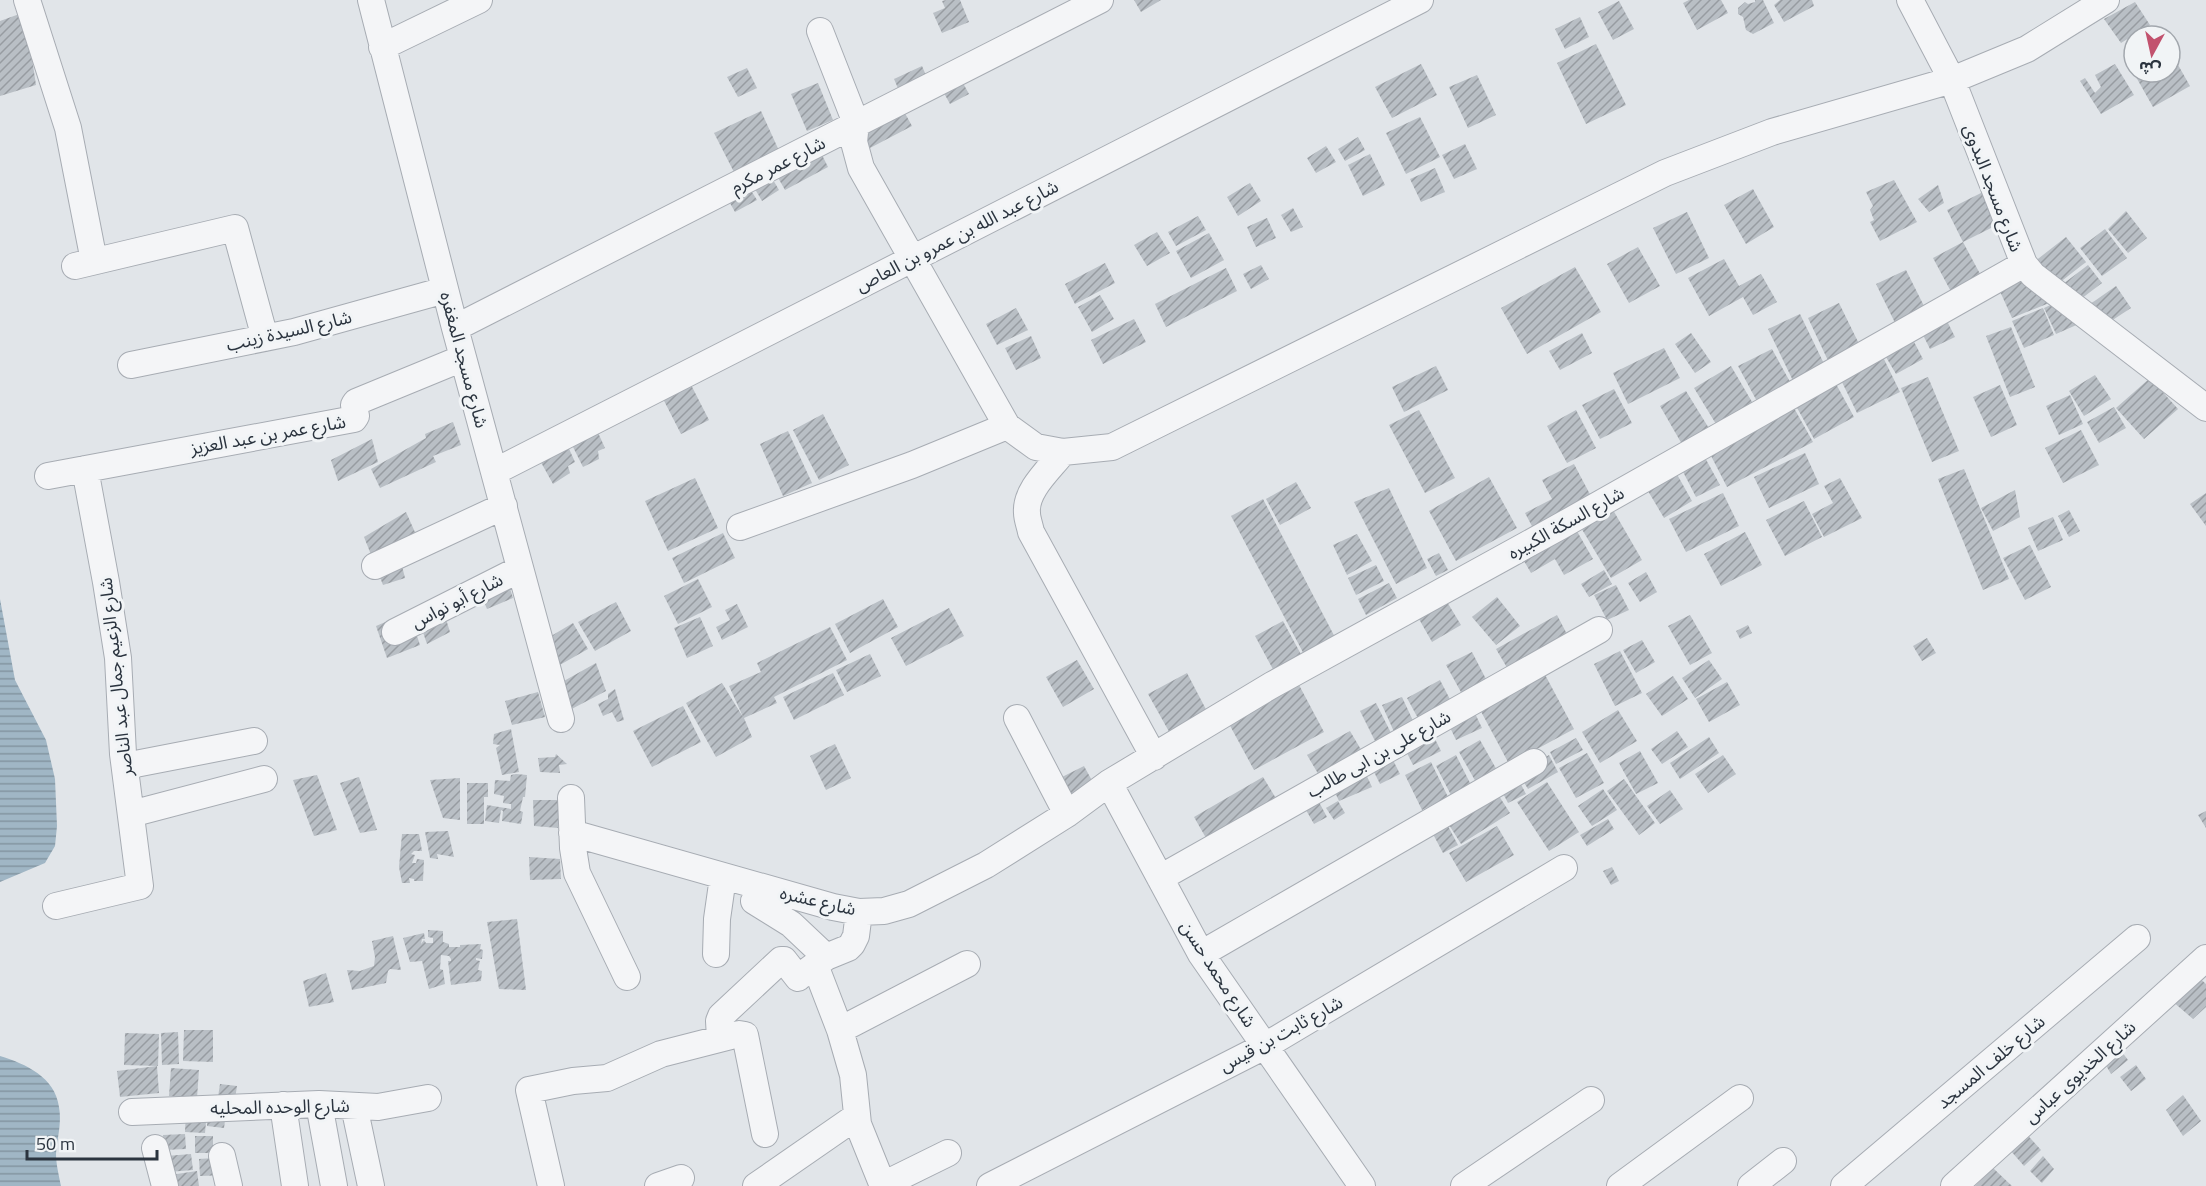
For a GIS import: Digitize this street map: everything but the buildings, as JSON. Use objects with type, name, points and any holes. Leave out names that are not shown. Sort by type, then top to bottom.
[{"type":"street","points":[[27,0],[68,128],[85,263],[235,228],[265,338]]},
{"type":"street","name":"شارع مسجد المغفره","points":[[371,0],[455,328],[561,719]]},
{"type":"street","points":[[382,47],[479,0]]},
{"type":"street","name":"شارع عمر مكرم","points":[[455,328],[1100,0]]},
{"type":"street","name":"شارع عبد الله بن عمرو بن العاص","points":[[494,472],[1420,0]]},
{"type":"street","name":"شارع مسجد البدوى","points":[[1910,0],[1952,80],[2024,264],[2033,275],[2206,408]]},
{"type":"street","points":[[820,31],[856,123],[854,142],[861,168],[1007,426],[1036,447],[1063,452],[1112,447],[1665,174],[1772,132],[1952,80],[2027,49],[2106,0]]},
{"type":"street","name":"شارع السكة الكبيره","points":[[1110,783],[1272,685],[1559,527],[2024,264]]},
{"type":"street","name":"شارع السيدة زينب","points":[[131,364],[324,325],[445,290]]},
{"type":"street","name":"شارع عمر بن عبد العزيز","points":[[48,476],[354,419],[356,402],[463,358]]},
{"type":"street","points":[[740,527],[912,465],[1007,426]]},
{"type":"street","points":[[1063,452],[1034,488],[1028,500],[1027,513],[1032,532],[1154,757]]},
{"type":"street","name":"شارع الزعيم جمال عبد الناصر","points":[[56,906],[140,886],[125,766],[117,658],[106,582],[85,469]]},
{"type":"street","points":[[375,567],[504,506]]},
{"type":"street","name":"شارع أبو نواس","points":[[394,632],[520,569]]},
{"type":"street","name":"شارع على بن ابى طالب","points":[[1160,878],[1599,630]]},
{"type":"street","points":[[1017,718],[1067,814]]},
{"type":"street","points":[[125,766],[254,741]]},
{"type":"street","points":[[1201,954],[1534,762]]},
{"type":"street","points":[[131,814],[264,779]]},
{"type":"street","name":"شارع محمد حسن","points":[[1110,783],[1201,954],[1362,1186]]},
{"type":"street","name":"شارع عشره","points":[[572,833],[833,907],[859,912],[884,911],[909,904],[986,865],[1067,814],[1110,783]]},
{"type":"street","points":[[570,798],[574,862],[577,873],[627,977]]},
{"type":"street","name":"شارع ثابت بن قيس","points":[[990,1186],[1265,1046],[1564,868]]},
{"type":"street","points":[[716,954],[717,919],[723,877]]},
{"type":"street","points":[[754,901],[791,924],[807,971],[840,1030],[853,1075],[858,1124],[883,1186],[948,1154]]},
{"type":"street","points":[[807,971],[849,948],[856,936],[859,912]]},
{"type":"street","name":"شارع خلف المسجد","points":[[1844,1186],[2137,938]]},
{"type":"street","name":"شارع الخديوى عباس","points":[[1954,1186],[2206,958]]},
{"type":"street","points":[[720,1038],[721,1016],[781,960],[807,971]]},
{"type":"street","points":[[840,1030],[968,964]]},
{"type":"street","points":[[551,1186],[529,1090],[573,1081],[607,1078],[661,1054],[720,1038],[742,1034],[747,1038],[765,1134]]},
{"type":"street","name":"شارع الوحده المحليه","points":[[132,1112],[319,1104],[378,1107],[428,1098]]},
{"type":"street","points":[[1620,1186],[1740,1098]]},
{"type":"street","points":[[1464,1186],[1591,1100]]},
{"type":"street","points":[[319,1104],[334,1186]]},
{"type":"street","points":[[283,1105],[295,1186]]},
{"type":"street","points":[[354,1106],[371,1186]]},
{"type":"street","points":[[756,1186],[857,1116]]},
{"type":"street","points":[[155,1148],[165,1186]]},
{"type":"street","points":[[222,1156],[229,1186]]},
{"type":"street","points":[[1751,1186],[1783,1161]]},
{"type":"water","points":[[0,599],[15,680],[46,740],[55,779],[57,826],[55,846],[45,863],[0,882]]},
{"type":"water","points":[[0,1056],[38,1073],[52,1088],[59,1107],[56,1158],[61,1186],[0,1186]]}]
